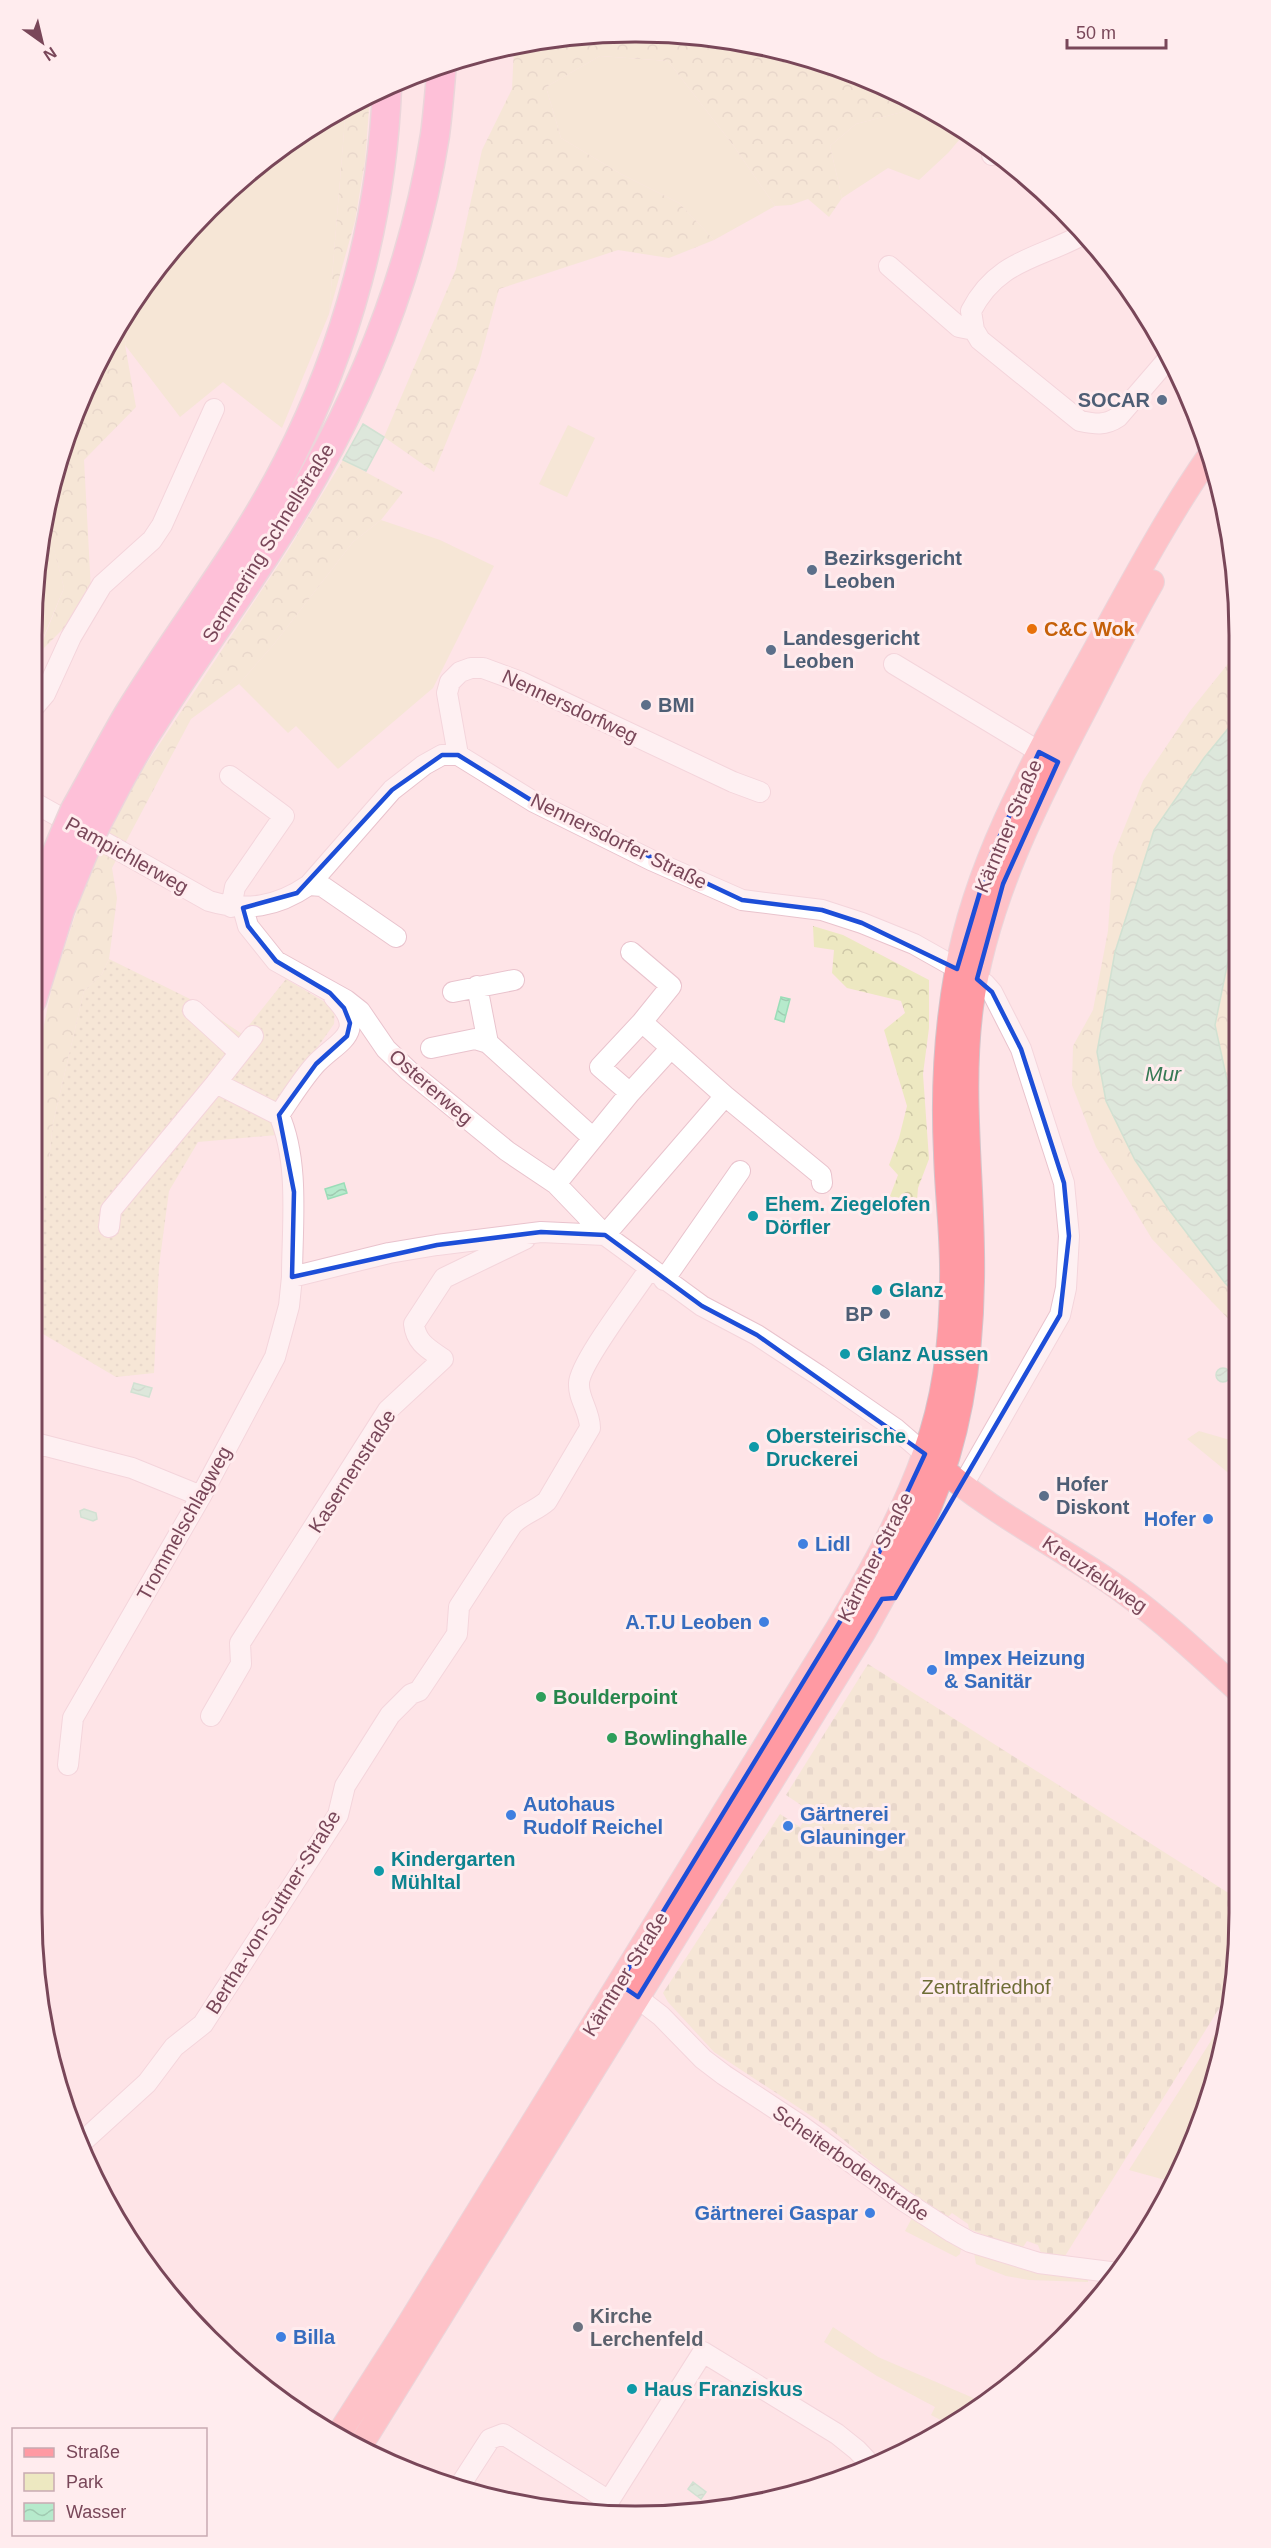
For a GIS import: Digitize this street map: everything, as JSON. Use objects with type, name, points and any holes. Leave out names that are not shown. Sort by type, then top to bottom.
[{"type":"highway","name":"Semmering Schnellstraße","points":[[42,895],[81,827],[266,555],[314,476],[359,388],[397,292],[417,223],[435,135],[441,75]]},
{"type":"highway","name":"Semmering Schnellstraße","points":[[42,968],[60,910],[81,827],[129,714],[245,539],[288,462],[328,375],[356,286],[374,213],[385,135],[387,97]]},
{"type":"main road","name":"Kärntner Straße","points":[[1049,757],[1169,518],[1204,464]]},
{"type":"main road","name":"Kärntner Straße","points":[[363,2440],[558,2137],[628,1991],[890,1535],[925,1454],[938,1408],[945,1370],[951,1303],[952,1249],[945,1152],[945,1074],[991,855],[1209,484]]},
{"type":"main road","name":"Kärntner Straße","points":[[343,2428],[628,1991],[823,1700],[882,1599],[930,1506],[943,1470],[958,1412],[970,1322],[972,1279],[967,1089],[971,1007],[967,974]]},
{"type":"main road","name":"Ostererweg","points":[[925,1454],[943,1470]]},
{"type":"main road","name":"Kreuzfeldweg","points":[[943,1470],[1147,1609],[1229,1681]]},
{"type":"main road","points":[[882,1599],[895,1598],[943,1512],[963,1485]]},
{"type":"street","points":[[1076,238],[1016,263],[988,285],[971,311],[974,330],[980,340],[1070,414],[1080,421],[1098,425],[1109,423],[1118,417],[1164,365]]},
{"type":"street","points":[[890,266],[959,327],[974,330]]},
{"type":"street","points":[[42,698],[71,638],[102,585],[152,540],[162,525],[214,409]]},
{"type":"street","points":[[894,664],[1049,757]]},
{"type":"street","name":"Nennersdorfweg","points":[[458,755],[447,693],[450,682],[460,672],[471,668],[483,668],[512,678],[733,782],[760,792]]},
{"type":"street","points":[[230,776],[284,816],[235,887],[232,907],[273,903],[309,885],[392,790],[424,765],[442,755],[458,755]]},
{"type":"street","name":"Nennersdorfer Straße","points":[[458,755],[534,802],[651,860],[742,900],[822,910],[862,923],[914,944],[967,974]]},
{"type":"street","name":"Pampichlerweg","points":[[42,807],[209,901],[232,907]]},
{"type":"street","points":[[309,885],[322,886],[396,937]]},
{"type":"street","name":"Ostererweg","points":[[232,907],[276,961],[346,1000],[360,1011],[386,1049],[446,1102],[507,1151],[556,1184],[605,1235],[702,1306],[757,1335],[896,1430],[925,1454]]},
{"type":"street","points":[[630,1093],[600,1067],[642,1022],[670,986],[631,952]]},
{"type":"street","points":[[963,1485],[1060,1315],[1066,1288],[1069,1236],[1064,1183],[1021,1049],[992,992],[967,974]]},
{"type":"street","points":[[453,992],[514,980]]},
{"type":"street","points":[[477,987],[488,1043],[593,1138]]},
{"type":"street","points":[[216,1083],[279,1115],[316,1064],[347,1036],[350,1023],[345,1008],[330,993]]},
{"type":"street","points":[[193,1010],[239,1052]]},
{"type":"street","points":[[642,1022],[725,1096],[821,1175],[822,1183]]},
{"type":"street","points":[[109,1227],[111,1210],[253,1036]]},
{"type":"street","name":"Ostererweg","points":[[431,1048],[475,1039],[488,1043]]},
{"type":"street","points":[[556,1184],[630,1093],[671,1048]]},
{"type":"street","points":[[292,1277],[389,1253],[437,1245],[541,1232],[605,1235],[725,1096]]},
{"type":"street","name":"Trommelschlagweg","points":[[68,1765],[73,1718],[201,1496],[275,1357],[289,1306],[294,1192],[284,1127],[279,1115]]},
{"type":"street","points":[[657,1274],[740,1171]]},
{"type":"street","name":"Kasernenstraße","points":[[211,1716],[241,1664],[240,1642],[388,1410],[443,1359],[422,1344],[415,1335],[414,1324],[444,1278],[541,1232]]},
{"type":"street","name":"Bertha-von-Suttner-Straße","points":[[87,2139],[147,2083],[174,2048],[203,2024],[338,1815],[345,1786],[390,1715],[411,1695],[419,1691],[457,1634],[459,1607],[512,1525],[520,1516],[539,1508],[547,1501],[590,1428],[590,1418],[579,1393],[581,1370],[657,1274]]},
{"type":"street","points":[[42,1445],[132,1468],[201,1496]]},
{"type":"street","name":"Scheiterbodenstraße","points":[[628,1991],[661,2016],[703,2059],[724,2075],[800,2125],[904,2201],[952,2232],[970,2242],[1039,2263],[1108,2272]]},
{"type":"street","points":[[606,2505],[703,2352],[837,2434],[866,2460]]},
{"type":"street","points":[[463,2480],[490,2439],[503,2434],[600,2505]]},
{"type":"highlighted area","points":[[1039,752],[1058,762],[1003,884],[977,979],[992,992],[1021,1049],[1064,1183],[1069,1236],[1060,1315],[895,1598],[882,1599],[638,1997],[619,1984],[869,1574],[925,1454],[757,1335],[702,1306],[605,1235],[541,1232],[437,1245],[292,1277],[294,1192],[279,1115],[316,1064],[347,1036],[350,1023],[344,1008],[330,993],[276,961],[248,926],[243,908],[297,893],[392,790],[442,755],[458,755],[534,802],[742,900],[822,910],[862,923],[957,969],[991,855]]},
{"type":"green space","points":[[597,43],[674,43],[751,53],[789,62],[863,87],[910,110],[856,124],[830,146],[842,198],[829,217],[808,199],[791,205],[775,206],[733,145],[668,61],[600,56],[546,87],[561,138],[621,174],[679,203],[714,240],[669,258],[618,250],[499,289],[479,363],[434,472],[384,437],[456,269],[482,150],[512,89],[514,55]]},
{"type":"green space","points":[[600,56],[668,61],[733,145],[775,206],[714,240],[679,203],[621,174],[561,138],[546,87]]},
{"type":"green space","points":[[369,105],[365,161],[355,221],[329,314],[345,119]]},
{"type":"green space","points":[[910,110],[960,139],[919,180],[888,168],[842,198],[830,146],[856,124]]},
{"type":"green space","points":[[345,119],[329,314],[282,428],[223,382],[180,417],[125,345],[130,326],[142,306],[189,244],[216,216],[274,165]]},
{"type":"green space","points":[[130,326],[125,345],[136,407],[84,460],[91,590],[68,624],[42,650],[42,643],[64,588],[54,550],[46,564],[53,520],[73,445],[103,373]]},
{"type":"green space","points":[[568,425],[595,438],[567,497],[539,484]]},
{"type":"green space","points":[[343,460],[403,492],[381,520],[353,542],[274,644],[239,684],[191,719],[112,868],[117,898],[109,959],[102,974],[84,991],[53,1123],[42,1226],[42,1034],[53,982],[91,868],[141,772],[287,552]]},
{"type":"green space","points":[[381,520],[440,540],[494,566],[433,688],[338,769],[296,726],[288,733],[239,684],[274,644],[353,542]]},
{"type":"green space","points":[[54,549],[64,588],[42,641],[43,597],[46,563]]},
{"type":"green space","points":[[1229,662],[1229,727],[1204,758],[1106,1101],[1135,1160],[1170,1211],[1229,1287],[1229,1320],[1152,1239],[1096,1147],[1072,1085],[1073,1046],[1093,1010],[1108,931],[1113,856],[1143,781],[1190,711]]},
{"type":"green space","points":[[813,926],[843,935],[929,980],[929,1028],[923,1074],[929,1159],[918,1188],[916,1213],[890,1196],[898,1175],[889,1165],[907,1106],[884,1030],[905,1013],[901,1001],[847,988],[832,973],[834,950],[814,947]]},
{"type":"green space","points":[[1229,956],[1229,1089],[1215,1025]]},
{"type":"green space","points":[[109,959],[190,999],[242,1034],[286,979],[335,1008],[334,1024],[305,1065],[277,1135],[198,1142],[169,1191],[159,1266],[154,1373],[116,1377],[42,1333],[42,1227],[53,1123],[84,991],[102,974]]},
{"type":"green space","points":[[1199,1431],[1229,1440],[1229,1473],[1187,1439]]},
{"type":"green space","name":"Zentralfriedhof","points":[[868,1664],[1229,1893],[1228,1951],[1222,2004],[1065,2256],[1041,2253],[1038,2245],[1027,2241],[1021,2250],[969,2229],[968,2224],[952,2213],[948,2217],[894,2181],[828,2127],[714,2052],[668,2002],[663,1993],[780,1814],[800,1827],[810,1811],[786,1795]]},
{"type":"green space","points":[[1217,2031],[1198,2103],[1165,2180],[1129,2170]]},
{"type":"green space","points":[[913,2216],[961,2248],[960,2254],[956,2257],[905,2231]]},
{"type":"green space","points":[[974,2253],[1039,2271],[1088,2276],[1088,2282],[1029,2280],[1006,2276],[976,2264]]},
{"type":"green space","points":[[833,2327],[878,2357],[975,2399],[941,2420],[931,2415],[935,2407],[877,2376],[824,2342]]},
{"type":"water","points":[[363,424],[384,437],[366,471],[343,460]]},
{"type":"water","name":"Mur","points":[[1229,727],[1229,956],[1215,1025],[1229,1089],[1229,1287],[1170,1211],[1135,1160],[1106,1101],[1097,1052],[1115,952],[1154,830],[1204,758]]},
{"type":"water","points":[[781,997],[790,999],[784,1022],[775,1019]]},
{"type":"water","points":[[344,1183],[347,1193],[328,1199],[325,1189]]},
{"type":"water","points":[[1220,1368],[1228,1370],[1229,1379],[1226,1382],[1220,1382],[1216,1378],[1216,1372]]},
{"type":"water","points":[[134,1383],[152,1388],[149,1397],[131,1392]]},
{"type":"water","points":[[84,1509],[96,1513],[97,1519],[93,1521],[81,1517],[80,1511]]},
{"type":"water","points":[[693,2482],[706,2492],[701,2499],[688,2489]]},
{"type":"place","name":"SOCAR","points":[[1162,400]]},
{"type":"place","name":"Bezirksgericht Leoben","points":[[812,570]]},
{"type":"place","name":"C&C Wok","points":[[1032,629]]},
{"type":"place","name":"Landesgericht Leoben","points":[[771,650]]},
{"type":"place","name":"BMI","points":[[646,705]]},
{"type":"place","name":"Ehem. Ziegelofen Dörfler","points":[[753,1216]]},
{"type":"place","name":"Glanz","points":[[877,1290]]},
{"type":"place","name":"BP","points":[[885,1314]]},
{"type":"place","name":"Glanz Aussen","points":[[845,1354]]},
{"type":"place","name":"Obersteirische Druckerei","points":[[754,1447]]},
{"type":"place","name":"Hofer Diskont","points":[[1044,1496]]},
{"type":"place","name":"Hofer","points":[[1208,1519]]},
{"type":"place","name":"Lidl","points":[[803,1544]]},
{"type":"place","name":"A.T.U Leoben","points":[[764,1622]]},
{"type":"place","name":"Impex Heizung & Sanitär","points":[[932,1670]]},
{"type":"place","name":"Boulderpoint","points":[[541,1697]]},
{"type":"place","name":"Bowlinghalle","points":[[612,1738]]},
{"type":"place","name":"Autohaus Rudolf Reichel","points":[[511,1815]]},
{"type":"place","name":"Gärtnerei Glauninger","points":[[788,1826]]},
{"type":"place","name":"Kindergarten Mühltal","points":[[379,1871]]},
{"type":"place","name":"Gärtnerei Gaspar","points":[[870,2213]]},
{"type":"place","name":"Kirche Lerchenfeld","points":[[578,2327]]},
{"type":"place","name":"Billa","points":[[281,2337]]},
{"type":"place","name":"Haus Franziskus","points":[[632,2389]]}]
